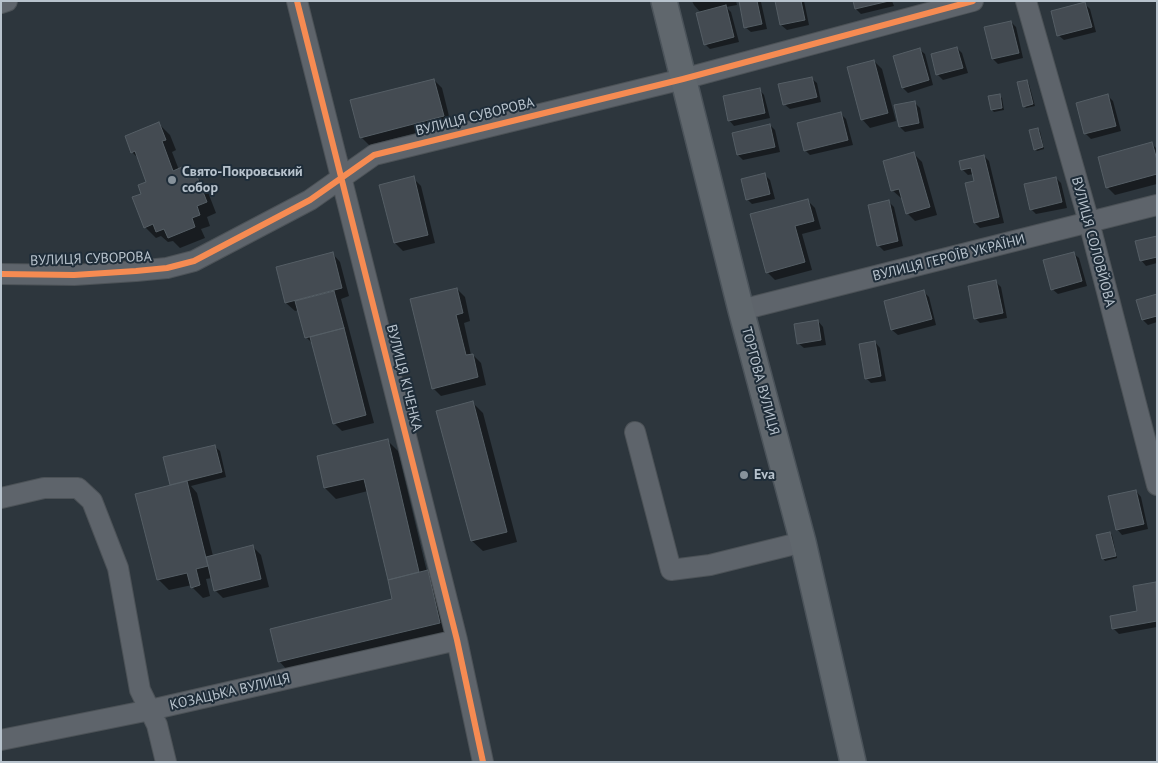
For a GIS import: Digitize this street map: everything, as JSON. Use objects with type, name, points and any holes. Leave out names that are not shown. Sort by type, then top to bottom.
[{"type":"main road","name":"ТОРГОВА ВУЛИЦЯ","points":[[664,1],[741,310],[803,542],[853,762]]},
{"type":"street","points":[[1,3],[7,1]]},
{"type":"street","name":"ВУЛИЦЯ КІЧЕНКА","points":[[297,1],[457,640],[483,762]]},
{"type":"street","name":"ВУЛИЦЯ СУВОРОВА","points":[[1,274],[74,275],[136,271],[167,268],[194,261],[310,200],[374,155],[683,79],[973,1]]},
{"type":"street","name":"ВУЛИЦЯ СОЛОВЙОВА","points":[[1026,1],[1153,457],[1157,485]]},
{"type":"street","name":"ВУЛИЦЯ ГЕРОЇВ УКРАЇНИ","points":[[741,310],[1157,205]]},
{"type":"street","points":[[636,432],[671,570],[710,565],[803,542]]},
{"type":"street","points":[[1,498],[44,488],[78,488],[92,502],[118,568],[140,690],[157,725],[166,762]]},
{"type":"street","name":"КОЗАЦЬКА ВУЛИЦЯ","points":[[1,740],[150,710],[457,640]]},
{"type":"building","points":[[739,1],[757,1],[762,24],[744,28]]},
{"type":"building","points":[[775,1],[801,1],[805,20],[780,25]]},
{"type":"building","points":[[853,1],[889,1],[855,9]]},
{"type":"building","points":[[1085,2],[1092,27],[1057,36],[1051,11]]},
{"type":"building","points":[[726,5],[734,37],[704,45],[696,13]]},
{"type":"building","points":[[1011,21],[1019,53],[992,59],[984,27]]},
{"type":"building","points":[[957,47],[963,68],[936,75],[931,54]]},
{"type":"building","points":[[920,48],[929,80],[902,88],[893,56]]},
{"type":"building","points":[[874,60],[888,113],[861,120],[847,67]]},
{"type":"building","points":[[812,77],[817,97],[783,105],[778,84]]},
{"type":"building","points":[[434,79],[444,116],[360,138],[350,100]]},
{"type":"building","points":[[1027,80],[1033,104],[1023,107],[1017,82]]},
{"type":"building","points":[[760,88],[765,113],[728,121],[723,96]]},
{"type":"building","points":[[1000,94],[1002,108],[991,110],[988,96]]},
{"type":"building","points":[[1108,94],[1116,126],[1084,134],[1076,103]]},
{"type":"building","points":[[915,101],[919,123],[899,127],[894,105]]},
{"type":"building","points":[[841,112],[848,140],[804,151],[797,123]]},
{"type":"building","name":"Свято-Покровський собор","points":[[159,122],[166,140],[162,141],[173,171],[182,167],[186,178],[196,174],[207,202],[197,206],[200,215],[192,218],[195,227],[168,238],[164,229],[156,232],[153,224],[144,228],[132,197],[141,194],[138,185],[146,182],[135,151],[131,153],[125,136]]},
{"type":"building","points":[[770,124],[775,147],[737,155],[732,133]]},
{"type":"building","points":[[1038,128],[1043,147],[1034,150],[1029,130]]},
{"type":"building","points":[[1152,142],[1157,160],[1157,174],[1106,188],[1098,157]]},
{"type":"building","points":[[914,152],[930,207],[906,214],[899,189],[891,191],[883,161]]},
{"type":"building","points":[[984,155],[999,217],[974,223],[965,183],[974,181],[971,168],[961,170],[959,161]]},
{"type":"building","points":[[765,173],[770,194],[746,200],[741,179]]},
{"type":"building","points":[[414,176],[428,235],[394,243],[379,185]]},
{"type":"building","points":[[1056,177],[1062,202],[1030,210],[1024,184]]},
{"type":"building","points":[[808,199],[814,221],[795,226],[805,262],[766,273],[750,214]]},
{"type":"building","points":[[889,200],[898,241],[877,246],[868,205]]},
{"type":"building","points":[[1157,236],[1157,257],[1140,261],[1135,241]]},
{"type":"building","points":[[333,252],[342,288],[285,303],[276,267]]},
{"type":"building","points":[[1074,252],[1082,281],[1051,290],[1043,260]]},
{"type":"building","points":[[996,280],[1003,313],[974,319],[968,286]]},
{"type":"building","points":[[457,288],[463,313],[456,315],[466,355],[473,354],[478,377],[432,389],[410,299]]},
{"type":"building","points":[[924,290],[932,319],[891,330],[884,301]]},
{"type":"building","points":[[334,291],[344,328],[305,338],[295,301]]},
{"type":"building","points":[[1157,294],[1157,316],[1142,320],[1136,300]]},
{"type":"building","points":[[818,320],[821,340],[797,344],[794,324]]},
{"type":"building","points":[[344,328],[366,415],[333,424],[310,337]]},
{"type":"building","points":[[875,341],[881,376],[865,379],[859,344]]},
{"type":"building","points":[[473,401],[507,532],[471,541],[436,411]]},
{"type":"building","points":[[388,439],[419,572],[388,580],[364,479],[324,488],[317,456]]},
{"type":"building","points":[[215,445],[222,472],[170,485],[163,457]]},
{"type":"building","points":[[187,481],[208,566],[196,569],[200,585],[191,588],[187,573],[157,580],[135,494]]},
{"type":"building","points":[[1136,490],[1144,524],[1116,530],[1108,496]]},
{"type":"building","points":[[1110,532],[1116,556],[1102,559],[1096,535]]},
{"type":"building","points":[[253,545],[261,579],[214,591],[206,557]]},
{"type":"building","points":[[428,570],[440,623],[278,662],[270,629],[392,599],[388,580]]},
{"type":"building","points":[[1156,582],[1157,621],[1112,629],[1110,616],[1137,611],[1133,586]]},
{"type":"cycle path","points":[[297,1],[457,640],[483,762]]},
{"type":"cycle path","points":[[1,274],[74,275],[136,271],[167,268],[194,261],[310,200],[374,155],[683,79],[973,1]]},
{"type":"place","name":"Свято-Покровський собор","points":[[172,180]]},
{"type":"place","name":"Eva","points":[[744,475]]}]
